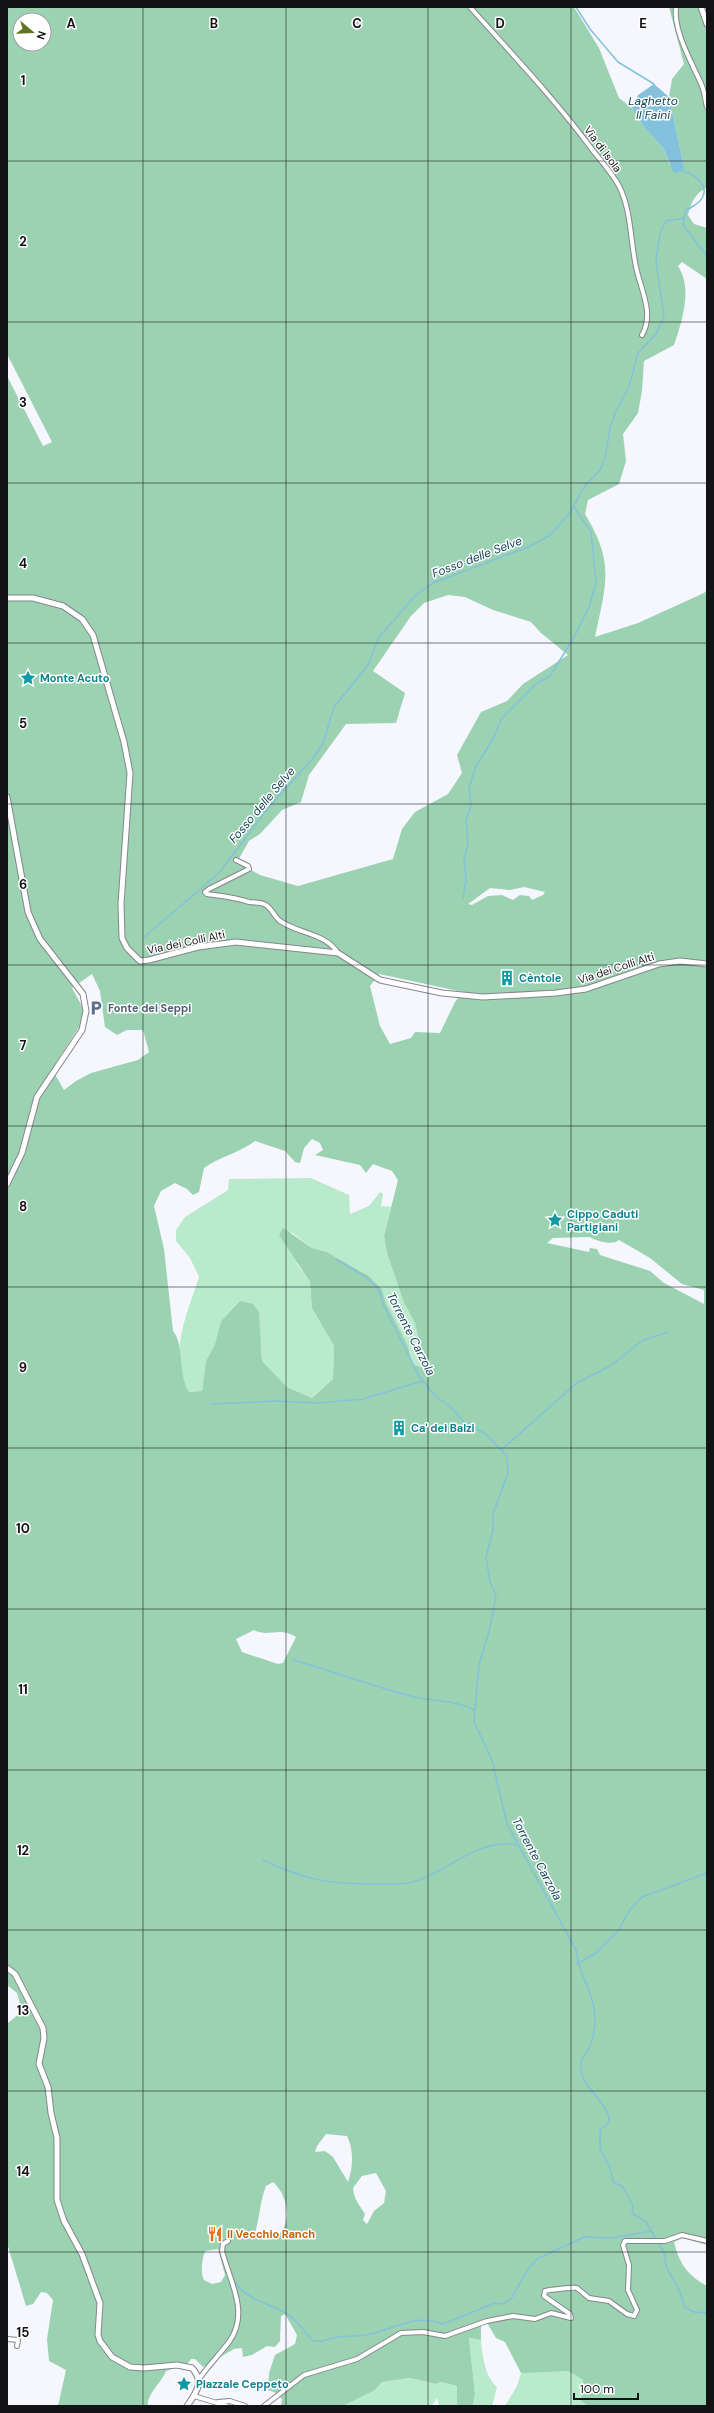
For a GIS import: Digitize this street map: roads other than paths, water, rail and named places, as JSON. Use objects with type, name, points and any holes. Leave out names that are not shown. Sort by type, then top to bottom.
[{"type":"street","name":"Via di Isola","points":[[470,7],[523,63],[536,83],[576,128],[619,186],[627,214],[632,252],[647,308],[647,324],[642,335]]},
{"type":"street","points":[[676,7],[681,39],[693,69],[703,88],[707,107]]},
{"type":"street","points":[[701,7],[707,24]]},
{"type":"street","name":"Via dei Colli Alti","points":[[7,598],[21,596],[62,606],[82,619],[93,635],[124,742],[130,773],[122,904],[122,938],[133,956],[140,960],[149,960],[198,947],[236,942],[338,953],[380,980],[442,993],[483,997],[586,990],[659,964],[680,961],[707,964]]},
{"type":"street","points":[[7,797],[28,912],[40,939],[79,987],[85,1001],[86,1011],[82,1030],[37,1097],[22,1153],[7,1184]]},
{"type":"street","points":[[236,860],[248,866],[249,869],[209,889],[205,892],[207,894],[241,898],[250,902],[262,903],[271,907],[280,921],[298,931],[322,939],[333,946],[338,953]]},
{"type":"street","points":[[7,1968],[15,1974],[43,2028],[44,2038],[39,2064],[48,2087],[52,2118],[57,2138],[58,2200],[64,2221],[82,2254],[100,2303],[98,2335],[100,2341],[112,2357],[130,2367],[144,2368],[169,2365],[192,2368],[199,2379],[199,2388],[188,2405]]},
{"type":"street","points":[[264,2406],[304,2375],[357,2359],[402,2333],[423,2332],[445,2336],[487,2320],[513,2316],[535,2319],[551,2313],[571,2318],[570,2314],[544,2296],[545,2291],[549,2290],[559,2291],[577,2288],[589,2298],[609,2301],[632,2316],[636,2314],[637,2310],[628,2290],[629,2265],[623,2245],[625,2241],[665,2241],[682,2235],[707,2241]]},
{"type":"street","points":[[199,2379],[230,2341],[238,2325],[240,2315],[238,2303],[222,2251],[223,2244],[228,2241]]},
{"type":"street","points":[[7,2339],[18,2340],[17,2346]]},
{"type":"street","points":[[194,2396],[218,2402],[227,2406]]},
{"type":"street","points":[[218,2402],[230,2401],[245,2406]]},
{"type":"water","name":"Laghetto Il Faini","points":[[654,84],[669,97],[684,166],[683,171],[674,173],[663,148],[644,127],[632,108],[638,95]]},
{"type":"waterway","points":[[576,7],[590,29],[618,62],[654,84]]},
{"type":"waterway","points":[[683,171],[697,178],[703,186],[703,196],[700,201],[685,212],[683,225],[707,256]]},
{"type":"waterway","name":"Fosso delle Selve","points":[[143,938],[218,874],[270,806],[314,757],[323,743],[334,707],[368,665],[379,637],[416,595],[433,583],[528,547],[549,536],[570,513],[584,487],[600,470],[605,459],[610,428],[615,413],[629,387],[638,353],[656,334],[664,317],[656,261],[660,233],[666,221],[684,218]]},
{"type":"waterway","points":[[463,898],[466,880],[464,860],[468,843],[466,821],[471,805],[469,788],[476,766],[493,739],[502,718],[536,684],[550,676],[573,639],[589,607],[596,582],[591,532],[574,507]]},
{"type":"waterway","name":"Torrente Carzola","points":[[337,1260],[366,1277],[378,1288],[384,1306],[419,1376],[435,1396],[450,1406],[464,1422],[487,1435],[507,1456],[508,1473],[493,1514],[493,1530],[486,1557],[490,1582],[496,1596],[489,1632],[479,1664],[474,1722],[492,1760],[507,1824],[576,1950],[577,1959],[590,1992],[594,2009],[595,2025],[589,2048],[582,2061],[581,2070],[586,2083],[603,2105],[609,2117],[608,2123],[600,2130],[600,2149],[610,2168],[613,2182],[623,2187],[633,2206],[632,2213],[646,2222],[664,2253],[666,2266],[680,2292],[685,2308],[694,2312],[707,2313]]},
{"type":"waterway","points":[[501,1450],[577,1383],[610,1366],[642,1341],[668,1332]]},
{"type":"waterway","points":[[212,1404],[277,1401],[320,1403],[363,1399],[422,1381]]},
{"type":"waterway","points":[[293,1660],[396,1692],[419,1698],[451,1702],[474,1710]]},
{"type":"waterway","points":[[263,1860],[291,1872],[316,1879],[355,1884],[395,1884],[419,1880],[431,1875],[466,1855],[490,1846],[503,1844],[517,1845]]},
{"type":"waterway","points":[[577,1964],[596,1953],[618,1931],[629,1911],[642,1897],[707,1873]]},
{"type":"waterway","points":[[235,2282],[251,2297],[284,2312],[292,2318],[312,2340],[322,2341],[338,2337],[370,2334],[409,2322],[425,2320],[443,2324],[495,2303],[503,2304],[511,2299],[528,2269],[537,2259],[584,2237],[611,2238],[652,2231]]},
{"type":"place","name":"Monte Acuto","points":[[28,678]]},
{"type":"place","name":"Cèntole","points":[[507,978]]},
{"type":"place","name":"Fonte dei Seppi","points":[[96,1008]]},
{"type":"place","name":"Cippo Caduti Partigiani","points":[[555,1220]]},
{"type":"place","name":"Ca' dei Balzi","points":[[399,1428]]},
{"type":"place","name":"Il Vecchio Ranch","points":[[215,2234]]},
{"type":"place","name":"Piazzale Ceppeto","points":[[184,2384]]}]
